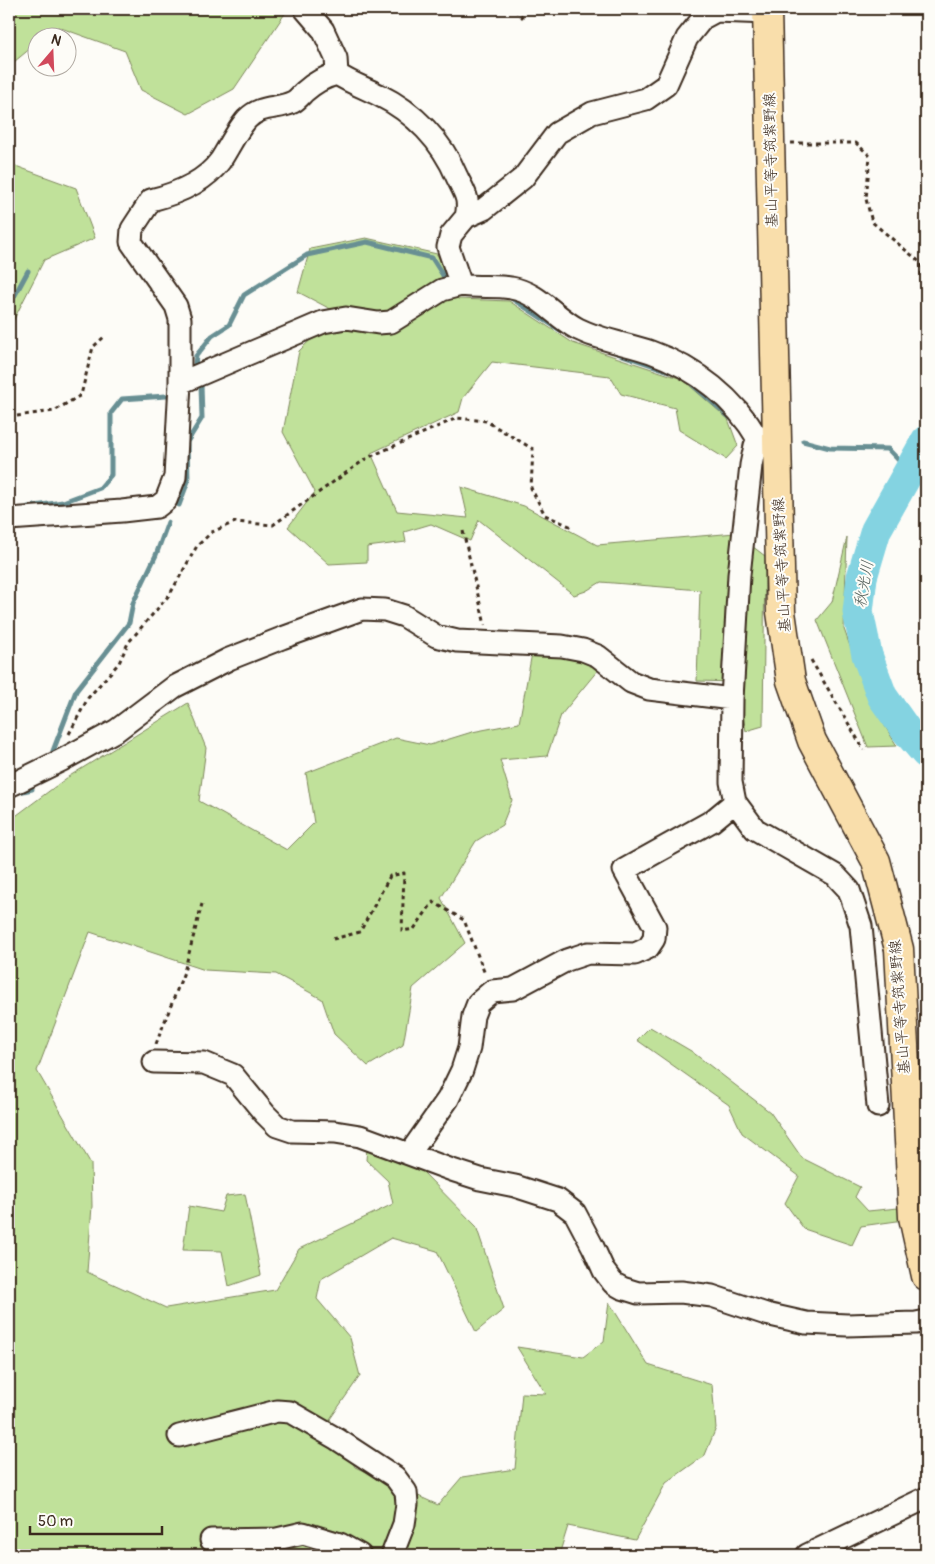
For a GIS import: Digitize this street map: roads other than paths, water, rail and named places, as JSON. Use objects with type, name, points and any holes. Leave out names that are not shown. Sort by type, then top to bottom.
[{"type":"main road","name":"基山平等寺筑紫野線","points":[[768,11],[770,143],[768,439],[781,612],[791,681],[812,741],[876,861],[899,949],[913,1217],[926,1276]]},
{"type":"street","points":[[305,9],[324,30],[336,58],[338,74]]},
{"type":"street","points":[[461,285],[448,248],[450,235],[466,217],[484,209],[523,178],[558,133],[592,113],[646,99],[666,85],[687,38],[702,18],[716,11],[768,11]]},
{"type":"street","points":[[9,519],[157,507],[166,500],[175,477],[180,383],[180,320],[176,306],[131,242],[132,229],[151,200],[175,194],[199,180],[218,164],[247,119],[264,108],[294,102],[326,77],[338,74],[353,84],[380,95],[403,110],[435,137],[450,159],[469,204],[466,217]]},
{"type":"street","points":[[180,383],[323,322],[346,318],[378,323],[391,322],[442,290],[461,285],[512,288],[535,297],[565,322],[580,330],[653,353],[682,366],[714,387],[768,439],[755,446],[744,528],[739,575],[732,699],[731,782],[735,802],[755,828],[835,875],[849,890],[861,926],[878,1106]]},
{"type":"street","points":[[9,786],[117,730],[174,688],[230,659],[282,638],[362,610],[385,610],[404,616],[436,636],[457,641],[562,646],[583,650],[598,656],[631,682],[649,689],[732,699]]},
{"type":"street","points":[[410,1153],[448,1099],[462,1070],[469,1048],[473,1016],[478,1003],[492,991],[513,989],[567,960],[588,953],[635,954],[648,948],[654,939],[655,927],[624,870],[712,821],[735,802]]},
{"type":"street","points":[[154,1062],[204,1063],[233,1075],[277,1126],[292,1130],[335,1132],[360,1136],[471,1176],[515,1186],[558,1200],[575,1213],[594,1247],[604,1271],[613,1283],[622,1288],[638,1293],[681,1292],[712,1296],[766,1314],[806,1323],[847,1326],[926,1321]]},
{"type":"street","points":[[179,1436],[277,1411],[290,1412],[337,1439],[395,1478],[406,1492],[407,1504],[404,1524],[394,1550]]},
{"type":"street","points":[[807,1555],[926,1498]]},
{"type":"street","points":[[211,1540],[277,1538],[303,1533],[340,1544],[360,1555]]},
{"type":"waterway","points":[[195,366],[196,356],[212,336],[229,325],[244,295],[307,255],[367,242],[432,258],[444,277]]},
{"type":"waterway","points":[[9,306],[28,271]]},
{"type":"waterway","points":[[511,298],[560,330]]},
{"type":"waterway","points":[[611,351],[672,372]]},
{"type":"waterway","points":[[179,505],[188,481],[187,442],[202,418],[201,384]]},
{"type":"waterway","points":[[692,384],[733,420]]},
{"type":"waterway","points":[[28,507],[63,502],[100,488],[111,475],[111,413],[122,399],[166,396]]},
{"type":"waterway","points":[[803,441],[830,448],[888,449],[909,471]]},
{"type":"waterway","name":"秋光川","points":[[926,441],[876,530],[862,577],[858,612],[867,655],[882,696],[906,730],[926,753]]},
{"type":"waterway","points":[[53,751],[76,691],[129,623],[133,603],[156,555],[168,522]]},
{"type":"waterway","points":[[19,792],[32,789]]}]
